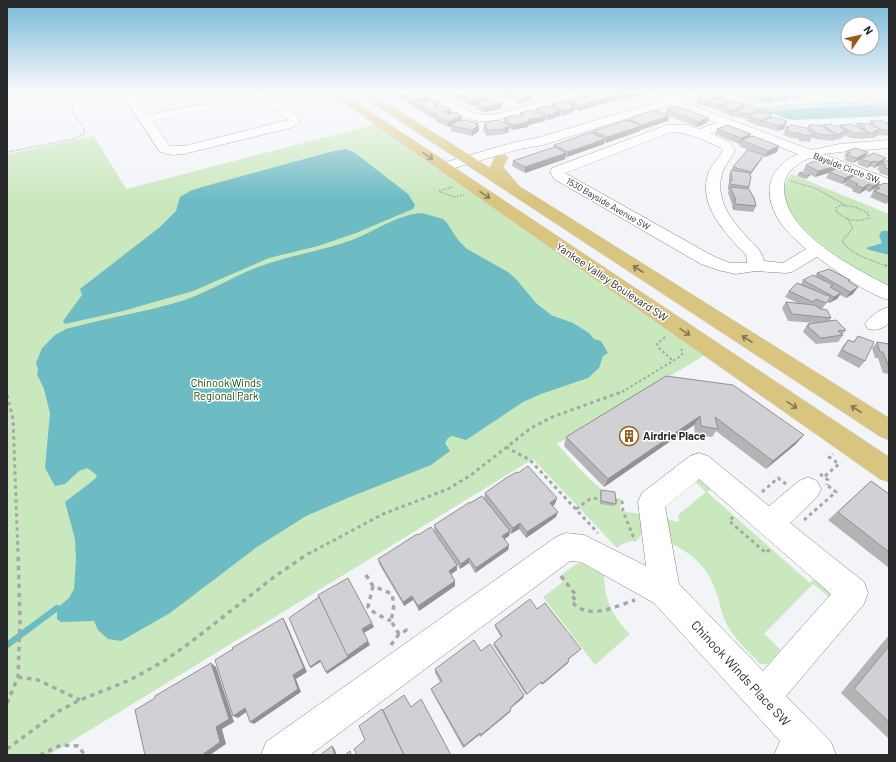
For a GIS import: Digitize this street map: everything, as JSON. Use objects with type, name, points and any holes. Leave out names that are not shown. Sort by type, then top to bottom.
[{"type":"main road","name":"Yankee Valley Boulevard SW","points":[[383,128],[448,175],[889,471]]},
{"type":"main road","name":"Yankee Valley Boulevard SW","points":[[417,128],[889,430]]},
{"type":"main road","points":[[501,158],[497,165],[498,172],[527,198]]},
{"type":"street","points":[[151,128],[166,149],[172,151],[184,150],[279,128]]},
{"type":"street","points":[[448,175],[472,163],[519,145],[539,142],[585,128]]},
{"type":"street","name":"1530 Bayside Avenue SW","points":[[755,266],[756,262],[754,254],[722,216],[713,190],[715,174],[719,166],[728,155],[729,150],[725,145],[688,129],[671,128],[557,171],[559,176],[722,267],[737,270],[755,266],[786,268],[817,250]]},
{"type":"street","points":[[699,133],[715,128]]},
{"type":"street","points":[[740,128],[810,154]]},
{"type":"street","points":[[472,163],[501,158],[528,149],[539,142]]},
{"type":"street","name":"Bayside Circle SW","points":[[810,154],[847,147],[889,144]]},
{"type":"street","points":[[810,154],[796,160],[780,173],[775,191],[776,201],[782,212],[792,226],[817,250],[847,271],[889,294]]},
{"type":"street","name":"Bayside Circle SW","points":[[810,154],[889,184]]},
{"type":"street","points":[[665,592],[652,502],[699,464],[853,593],[764,697]]},
{"type":"street","points":[[770,523],[817,483]]},
{"type":"street","name":"Chinook Winds Place SW","points":[[279,755],[566,547],[584,549],[665,592],[764,697],[805,750]]},
{"type":"path","points":[[7,152],[74,138],[84,134],[84,128]]},
{"type":"path","points":[[448,175],[453,187],[439,191],[454,197],[464,195]]},
{"type":"path","points":[[790,181],[817,189],[845,205],[861,209],[869,216],[866,220],[847,218],[836,211],[837,207],[845,205]]},
{"type":"path","points":[[847,218],[853,228],[843,239],[842,241],[844,245],[856,254],[889,268]]},
{"type":"path","points":[[665,337],[656,344],[673,361]]},
{"type":"path","points":[[7,749],[42,722],[80,700],[130,680],[164,661],[211,627],[274,577],[314,550],[383,514],[448,489],[471,475],[531,428],[552,417],[619,394],[681,356],[683,352]]},
{"type":"path","points":[[7,395],[13,419],[20,622],[18,677],[7,703]]},
{"type":"path","points":[[506,447],[530,460],[600,535]]},
{"type":"path","points":[[817,483],[839,464],[829,457],[834,453]]},
{"type":"path","points":[[576,509],[590,499],[600,498]]},
{"type":"path","points":[[548,560],[575,594],[572,596],[577,602],[574,604],[583,611],[589,613],[665,592]]},
{"type":"path","points":[[366,575],[373,586],[392,594],[394,605],[392,621],[399,634],[407,630],[413,634],[425,650]]},
{"type":"path","points":[[373,586],[368,606],[372,612],[392,621]]},
{"type":"path","points":[[18,677],[38,680],[80,700]]},
{"type":"path","points":[[40,755],[61,745],[78,746],[85,755]]},
{"type":"green space","name":"Chinook Winds Regional Park","points":[[362,128],[381,128],[705,355],[557,444],[595,484],[604,491],[621,499],[620,511],[640,514],[642,531],[639,539],[624,543],[617,548],[533,459],[49,755],[7,755],[7,154],[94,136],[126,189]]},
{"type":"green space","points":[[791,174],[889,214],[889,231],[882,231],[882,243],[867,248],[869,250],[889,255],[889,288],[837,256],[817,241],[800,224],[788,207],[785,190]]},
{"type":"green space","points":[[700,479],[716,485],[707,492],[810,583],[819,573],[832,593],[830,598],[813,584],[764,634],[781,650],[768,664],[760,664],[741,644],[728,627],[712,581],[708,574],[692,556],[671,544],[663,518],[679,522],[678,515],[706,492],[694,481]]},
{"type":"green space","points":[[581,563],[604,575],[606,593],[611,608],[618,621],[630,634],[595,665],[543,597],[563,582],[559,577],[576,564]]},
{"type":"water","points":[[346,149],[355,153],[408,194],[415,205],[413,209],[356,233],[318,246],[269,258],[193,291],[123,311],[65,324],[63,321],[82,295],[80,289],[160,227],[176,211],[180,197],[190,191],[202,187]]},
{"type":"water","points":[[422,213],[443,219],[458,240],[467,249],[508,272],[516,279],[536,303],[551,315],[573,323],[589,333],[594,339],[601,341],[608,353],[603,356],[599,368],[588,378],[541,394],[523,402],[466,440],[452,436],[448,438],[445,443],[450,451],[431,465],[306,516],[257,547],[170,613],[121,641],[108,639],[98,630],[94,621],[61,622],[57,619],[57,608],[69,598],[74,589],[76,559],[75,539],[65,502],[95,479],[97,475],[87,468],[79,471],[65,484],[55,486],[45,468],[50,413],[44,389],[37,374],[38,369],[36,363],[42,348],[55,335],[66,329],[186,300],[258,267],[356,239],[402,217]]},
{"type":"water","points":[[882,231],[889,231],[889,255],[866,248],[882,243],[879,235]]},
{"type":"building","points":[[459,128],[475,128],[472,130]]},
{"type":"building","points":[[486,128],[506,128],[504,128],[505,129],[488,130]]},
{"type":"building","points":[[604,128],[636,128],[607,137],[593,131]]},
{"type":"building","points":[[734,128],[751,134],[741,138],[717,129]]},
{"type":"building","points":[[788,128],[807,128],[813,136],[802,135],[800,133],[785,130],[789,128]]},
{"type":"building","points":[[809,128],[824,128],[836,136],[818,134]]},
{"type":"building","points":[[827,128],[841,128],[847,132],[841,132],[844,134],[836,134]]},
{"type":"building","points":[[844,128],[859,128],[869,133],[853,133]]},
{"type":"building","points":[[877,128],[881,130],[870,133],[863,129]]},
{"type":"building","points":[[878,128],[889,128],[889,130],[882,130]]},
{"type":"building","points":[[591,132],[605,139],[568,152],[554,145]]},
{"type":"building","points":[[753,136],[779,146],[768,151],[742,140]]},
{"type":"building","points":[[555,147],[566,153],[525,167],[513,161],[542,151]]},
{"type":"building","points":[[855,148],[868,152],[857,158],[847,155],[850,153],[847,151]]},
{"type":"building","points":[[747,150],[764,155],[751,172],[733,167]]},
{"type":"building","points":[[874,153],[886,158],[878,162],[860,159]]},
{"type":"building","points":[[889,160],[889,169],[883,167],[886,165],[881,164]]},
{"type":"building","points":[[814,161],[826,161],[837,166],[818,171],[806,165]]},
{"type":"building","points":[[841,167],[852,171],[850,172],[855,174],[845,178],[829,172]]},
{"type":"building","points":[[731,170],[750,173],[751,176],[749,187],[730,184],[730,180],[732,181]]},
{"type":"building","points":[[802,172],[810,175],[807,176],[799,173]]},
{"type":"building","points":[[856,175],[868,177],[880,182],[873,186],[868,184],[863,188],[848,179]]},
{"type":"building","points":[[884,183],[889,184],[889,197],[874,191],[880,188],[876,187]]},
{"type":"building","points":[[730,187],[749,189],[756,206],[736,204],[734,200],[736,200]]},
{"type":"building","points":[[829,269],[850,280],[848,281],[858,287],[850,292],[817,273]]},
{"type":"building","points":[[813,275],[833,285],[830,287],[841,293],[834,297],[803,280]]},
{"type":"building","points":[[797,283],[831,297],[826,303],[816,299],[813,302],[789,291]]},
{"type":"building","points":[[786,302],[814,305],[821,309],[827,310],[831,318],[792,314]]},
{"type":"building","points":[[836,320],[846,330],[838,331],[843,335],[821,338],[807,326],[809,326],[808,324]]},
{"type":"building","points":[[858,336],[874,342],[865,361],[842,350],[848,340],[854,342]]},
{"type":"building","points":[[877,342],[889,344],[889,367],[883,352],[880,352]]},
{"type":"building","name":"Airdrie Place","points":[[666,376],[733,385],[804,435],[773,461],[715,417],[718,429],[701,426],[700,416],[608,479],[566,437]]},
{"type":"building","points":[[528,466],[557,498],[550,503],[558,512],[527,532],[520,523],[513,528],[485,493],[506,478],[517,472],[518,473]]},
{"type":"building","points":[[871,481],[889,494],[889,552],[838,512]]},
{"type":"building","points":[[601,490],[615,492],[616,504],[601,501]]},
{"type":"building","points":[[482,496],[510,531],[502,536],[509,545],[476,568],[469,558],[461,564],[434,525]]},
{"type":"building","points":[[431,527],[457,565],[449,571],[455,581],[418,606],[412,596],[403,602],[378,559],[417,534],[418,535]]},
{"type":"building","points":[[348,578],[372,623],[362,629],[368,641],[347,656],[318,595]]},
{"type":"building","points":[[319,597],[348,657],[326,672],[320,660],[310,667],[289,618]]},
{"type":"building","points":[[530,599],[537,609],[545,603],[581,649],[568,659],[569,661],[543,683],[541,682],[527,694],[494,643],[502,636],[495,625]]},
{"type":"building","points":[[283,618],[304,668],[293,675],[298,689],[250,722],[245,708],[233,716],[215,660],[233,649],[232,648]]},
{"type":"building","points":[[474,640],[481,651],[490,644],[524,695],[510,708],[511,710],[481,735],[480,733],[464,746],[431,689],[442,681],[435,669]]},
{"type":"building","points":[[889,646],[889,722],[854,689]]},
{"type":"building","points":[[211,663],[229,719],[216,727],[220,742],[202,755],[145,755],[135,710],[155,698],[155,696]]},
{"type":"building","points":[[404,695],[411,707],[421,699],[451,755],[404,755],[383,710]]},
{"type":"building","points":[[382,709],[404,755],[357,755],[354,749],[365,740],[359,726]]},
{"type":"building","points":[[332,746],[335,755],[320,755]]},
{"type":"building","points":[[350,751],[351,755],[345,755]]},
{"type":"waterway","points":[[7,645],[57,608]]},
{"type":"place","name":"Airdrie Place","points":[[629,436]]}]
